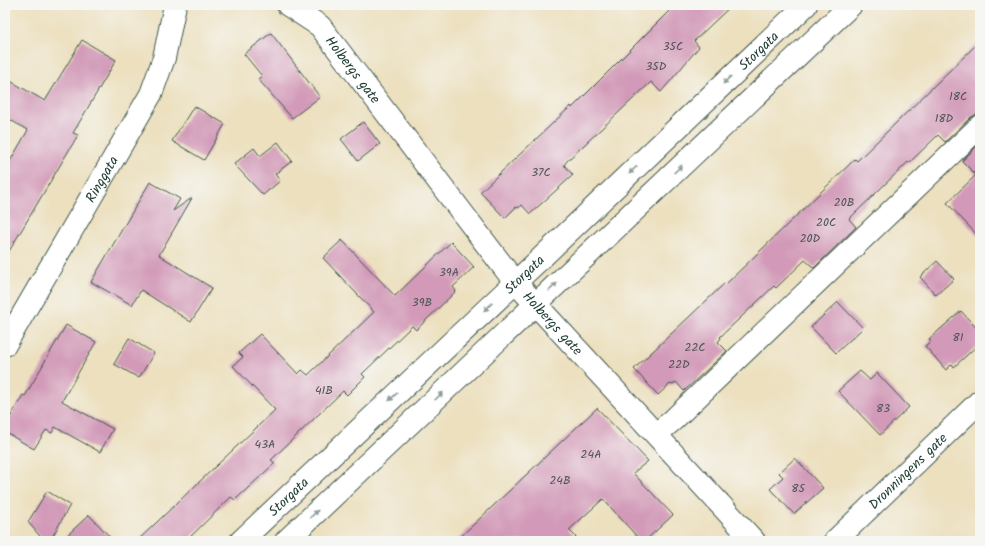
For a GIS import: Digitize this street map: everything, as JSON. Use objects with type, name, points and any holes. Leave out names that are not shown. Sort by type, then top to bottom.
[{"type":"street","name":"Ringgata","points":[[5,345],[151,94],[164,58],[175,5]]},
{"type":"street","name":"Holbergs gate","points":[[288,5],[320,26],[515,282],[754,541]]},
{"type":"street","name":"Storgata","points":[[241,541],[537,262],[806,5]]},
{"type":"street","points":[[286,541],[851,5]]},
{"type":"street","points":[[656,434],[672,421],[980,126]]},
{"type":"street","name":"Dronningens gate","points":[[835,541],[980,401]]},
{"type":"building","points":[[675,5],[732,5],[694,41],[699,47],[661,92],[651,82],[567,161],[564,165],[573,175],[530,214],[522,205],[518,208],[516,207],[505,218],[480,192],[571,106],[572,108]]},
{"type":"building","points":[[271,33],[320,97],[292,118],[258,79],[262,76],[244,54]]},
{"type":"building","points":[[82,40],[116,60],[73,133],[78,135],[5,258],[5,170],[28,130],[5,117],[5,78],[45,101]]},
{"type":"building","points":[[980,41],[980,114],[971,117],[945,142],[938,135],[909,163],[908,162],[849,219],[856,227],[814,268],[805,260],[776,288],[774,286],[720,337],[721,338],[718,342],[727,351],[684,391],[676,382],[672,385],[670,384],[658,395],[634,369],[725,283],[726,284],[855,159],[857,161]]},
{"type":"building","points":[[194,106],[225,124],[204,160],[172,141]]},
{"type":"building","points":[[363,122],[380,144],[358,161],[341,139]]},
{"type":"building","points":[[278,142],[292,161],[275,174],[280,181],[263,195],[234,164],[254,148],[260,156]]},
{"type":"building","points":[[980,143],[980,238],[947,203],[976,175],[962,161]]},
{"type":"building","points":[[150,182],[180,199],[173,211],[192,198],[159,255],[212,288],[191,322],[141,290],[132,305],[91,282]]},
{"type":"building","points":[[342,240],[395,296],[451,242],[474,267],[453,287],[456,291],[416,330],[412,326],[362,374],[365,377],[347,395],[343,391],[271,460],[275,463],[235,500],[231,497],[186,541],[137,541],[275,410],[233,366],[243,357],[239,353],[260,334],[298,374],[302,370],[308,375],[374,312],[323,258]]},
{"type":"building","points":[[937,261],[954,279],[936,295],[920,277]]},
{"type":"building","points":[[838,302],[863,328],[836,353],[811,327]]},
{"type":"building","points":[[961,311],[980,332],[980,343],[954,367],[952,364],[946,370],[925,346],[931,341],[929,339]]},
{"type":"building","points":[[66,325],[96,342],[62,401],[113,429],[100,452],[55,427],[52,433],[46,430],[34,449],[5,432],[5,426],[23,395],[25,396]]},
{"type":"building","points":[[129,338],[154,353],[139,378],[114,364]]},
{"type":"building","points":[[860,371],[870,380],[877,373],[909,407],[880,435],[838,391]]},
{"type":"building","points":[[597,408],[648,461],[633,473],[673,515],[645,541],[641,541],[603,499],[569,530],[580,541],[456,541]]},
{"type":"building","points":[[795,458],[823,488],[794,514],[770,489],[783,477],[779,473]]},
{"type":"building","points":[[47,491],[70,505],[50,541],[44,541],[28,522]]},
{"type":"building","points":[[89,515],[114,541],[61,541]]}]
